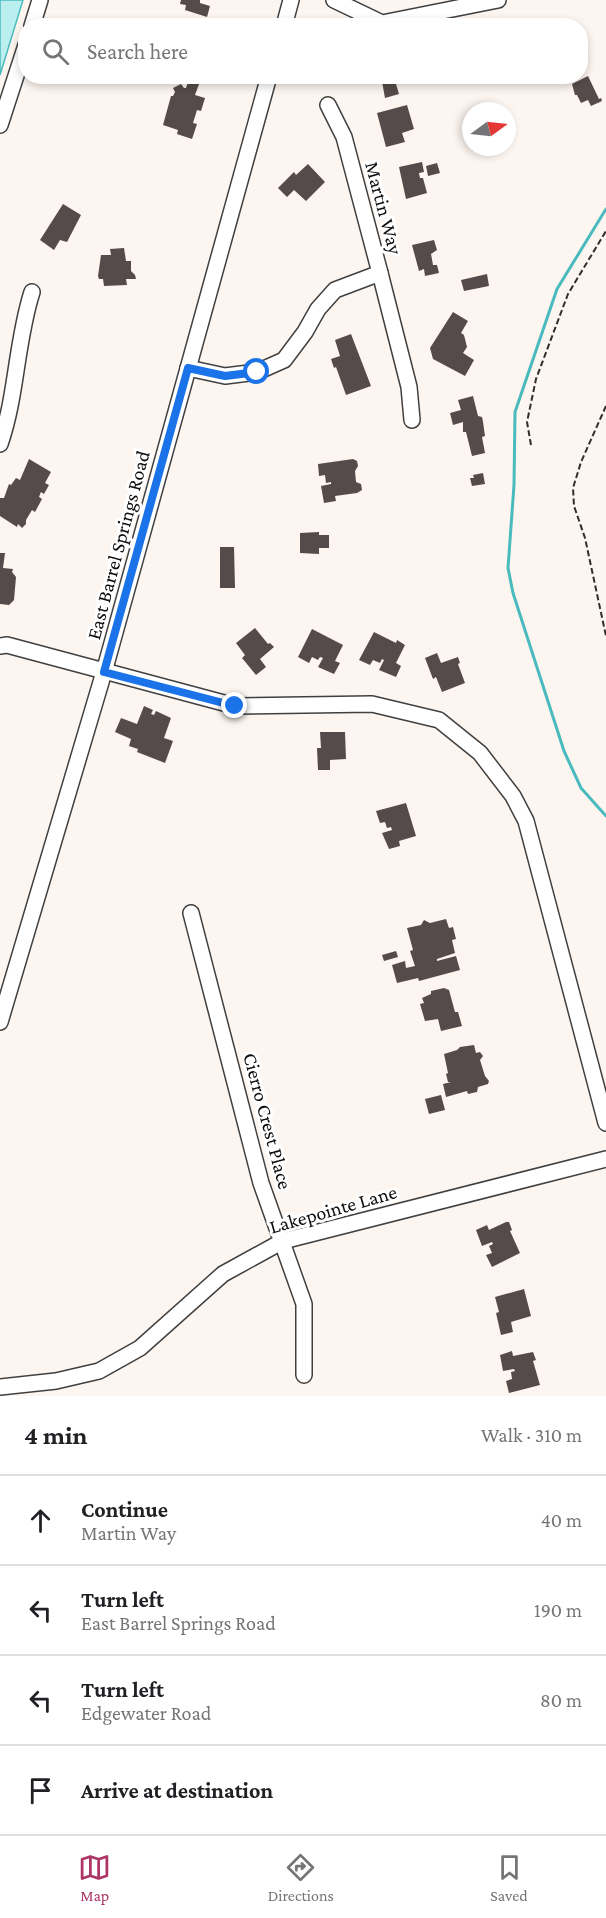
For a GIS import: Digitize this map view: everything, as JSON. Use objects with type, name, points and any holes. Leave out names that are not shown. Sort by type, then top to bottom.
[{"type":"street","points":[[34,18],[40,0]]},
{"type":"street","points":[[286,18],[291,0]]},
{"type":"street","points":[[334,0],[372,18]]},
{"type":"street","points":[[407,18],[498,0]]},
{"type":"street","points":[[0,125],[18,70]]},
{"type":"street","name":"East Barrel Springs Road","points":[[0,1022],[104,672],[267,84]]},
{"type":"street","name":"Martin Way","points":[[188,368],[225,376],[257,372],[284,360],[305,332],[318,309],[335,290],[380,273],[344,137],[328,105]]},
{"type":"street","points":[[380,273],[409,387],[412,420]]},
{"type":"street","points":[[0,444],[9,420],[23,320],[32,292]]},
{"type":"street","points":[[0,646],[7,645],[235,706],[372,704],[439,720],[480,753],[513,796],[526,821],[606,1124]]},
{"type":"street","name":"Cierro Crest Place","points":[[190,913],[261,1183],[304,1304],[304,1375]]},
{"type":"street","name":"Lakepointe Lane","points":[[0,1387],[56,1381],[99,1371],[140,1348],[224,1274],[282,1241],[606,1159]]},
{"type":"path","points":[[531,445],[527,423],[536,379],[568,294],[606,231]]},
{"type":"path","points":[[606,406],[581,462],[573,488],[574,506],[585,538],[606,636]]},
{"type":"water","points":[[0,0],[23,0],[0,75]]},
{"type":"building","points":[[181,0],[200,0],[200,3],[210,6],[207,17],[185,10],[186,5],[180,4]]},
{"type":"building","points":[[588,76],[602,101],[591,106],[588,100],[581,103],[575,95],[572,84],[588,84]]},
{"type":"building","points":[[181,84],[186,88],[187,84],[199,84],[195,95],[205,98],[201,111],[197,110],[193,123],[197,124],[192,139],[177,134],[178,130],[163,125],[171,96],[175,92],[173,88]]},
{"type":"building","points":[[382,84],[396,84],[399,94],[385,98]]},
{"type":"building","points":[[407,105],[414,129],[402,133],[405,142],[386,147],[377,113]]},
{"type":"building","points":[[422,162],[424,172],[419,173],[420,178],[423,178],[427,193],[406,199],[399,167]]},
{"type":"building","points":[[437,163],[440,173],[428,176],[426,166]]},
{"type":"building","points":[[308,164],[325,182],[306,201],[294,190],[287,197],[278,188],[294,172],[296,175]]},
{"type":"building","points":[[63,204],[81,215],[67,242],[60,240],[54,250],[40,240]]},
{"type":"building","points":[[434,240],[437,250],[431,254],[433,265],[437,265],[439,273],[425,276],[424,269],[419,271],[412,245]]},
{"type":"building","points":[[124,248],[126,261],[131,261],[131,271],[136,279],[126,279],[127,285],[104,286],[103,279],[99,279],[98,276],[101,255],[111,255],[110,249]]},
{"type":"building","points":[[487,274],[489,286],[464,291],[461,280]]},
{"type":"building","points":[[453,312],[468,321],[461,333],[464,335],[467,347],[463,353],[474,360],[465,376],[433,359],[430,348]]},
{"type":"building","points":[[351,334],[371,386],[346,395],[331,359],[340,356],[335,340]]},
{"type":"building","points":[[473,396],[478,416],[482,417],[485,453],[472,456],[466,432],[463,432],[463,422],[453,425],[450,413],[461,410],[458,400]]},
{"type":"building","points":[[29,459],[51,472],[45,483],[49,485],[44,494],[41,492],[39,497],[42,499],[35,512],[32,510],[22,528],[0,516],[0,498],[4,498],[9,484],[11,485],[16,478],[20,480]]},
{"type":"building","points":[[353,459],[357,461],[358,466],[355,471],[356,482],[361,484],[362,490],[357,493],[335,496],[336,501],[324,503],[321,486],[331,484],[331,482],[326,483],[325,475],[319,476],[318,464]]},
{"type":"building","points":[[483,473],[485,484],[472,486],[470,478]]},
{"type":"building","points":[[319,532],[319,535],[329,535],[329,548],[319,548],[319,554],[300,553],[300,533]]},
{"type":"building","points":[[220,547],[234,547],[235,588],[220,588]]},
{"type":"building","points":[[0,553],[5,553],[3,568],[13,569],[12,572],[16,577],[14,600],[9,605],[0,604]]},
{"type":"building","points":[[255,628],[268,644],[274,647],[260,659],[266,667],[256,675],[242,658],[245,655],[236,643]]},
{"type":"building","points":[[312,629],[343,645],[335,661],[340,663],[334,674],[318,667],[323,658],[320,657],[318,660],[312,657],[309,663],[298,657]]},
{"type":"building","points":[[374,632],[405,645],[396,663],[401,666],[396,677],[379,670],[384,660],[382,659],[380,663],[373,660],[370,665],[359,660]]},
{"type":"building","points":[[437,653],[441,663],[458,657],[460,663],[458,664],[465,683],[442,692],[436,677],[433,679],[425,658]]},
{"type":"building","points":[[144,706],[153,710],[151,714],[154,715],[156,711],[171,718],[164,738],[173,741],[165,763],[137,752],[138,749],[129,746],[131,739],[115,732],[121,718],[137,724]]},
{"type":"building","points":[[320,732],[345,732],[346,759],[330,760],[330,770],[318,770],[317,748],[321,748]]},
{"type":"building","points":[[406,803],[416,836],[399,841],[400,846],[389,849],[382,833],[392,830],[391,827],[387,828],[385,822],[380,823],[376,811]]},
{"type":"building","points":[[446,919],[449,928],[453,927],[456,939],[452,940],[455,953],[437,959],[437,961],[456,956],[460,970],[419,981],[418,978],[397,983],[392,965],[405,961],[406,968],[415,966],[410,951],[413,950],[407,928],[421,925],[424,920],[430,923]]},
{"type":"building","points":[[396,951],[398,957],[384,961],[382,955]]},
{"type":"building","points":[[444,988],[449,990],[455,1012],[458,1012],[462,1026],[441,1031],[438,1019],[425,1021],[420,1004],[424,1003],[422,998],[431,994],[431,991]]},
{"type":"building","points":[[474,1045],[476,1053],[480,1052],[483,1056],[480,1060],[489,1081],[488,1084],[478,1087],[477,1092],[468,1094],[467,1091],[446,1097],[443,1084],[451,1082],[448,1082],[446,1074],[448,1073],[444,1054],[460,1047]]},
{"type":"building","points":[[441,1095],[445,1110],[429,1114],[425,1099]]},
{"type":"building","points":[[509,1222],[512,1230],[510,1231],[520,1253],[492,1267],[486,1255],[492,1253],[489,1246],[493,1244],[492,1242],[482,1246],[476,1230],[487,1225],[489,1230]]},
{"type":"building","points":[[524,1289],[531,1316],[511,1322],[513,1332],[501,1335],[495,1297]]},
{"type":"building","points":[[512,1351],[513,1356],[533,1352],[536,1360],[533,1361],[540,1385],[509,1393],[506,1381],[512,1379],[511,1372],[515,1371],[514,1369],[503,1371],[500,1355]]},
{"type":"waterway","points":[[606,209],[557,289],[515,412],[514,485],[508,568],[513,593],[564,751],[581,788],[606,816]]},
{"type":"route","points":[[235,706],[104,672],[188,368],[225,376],[257,372]]}]
